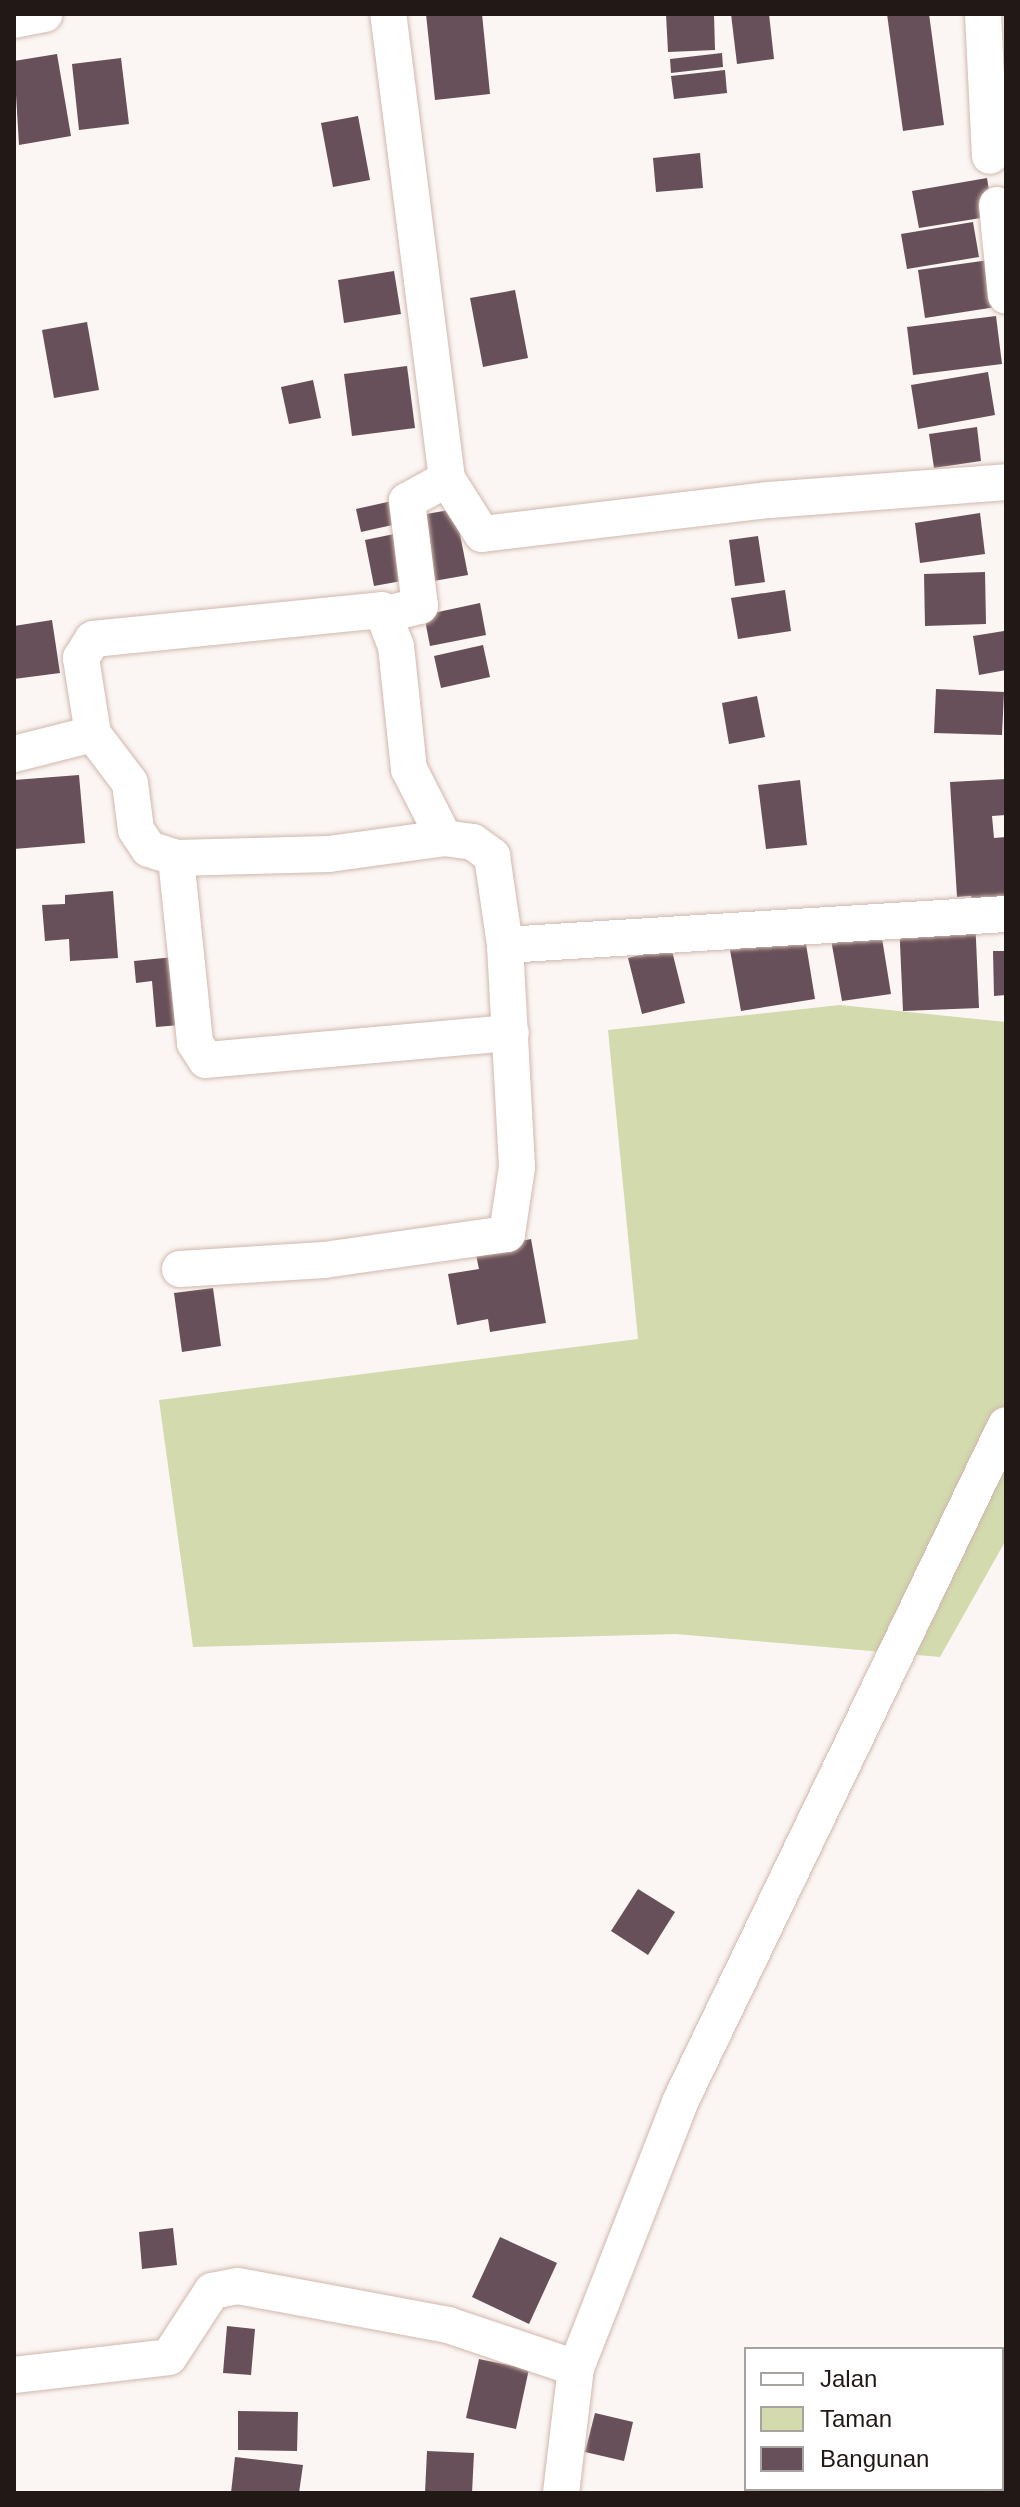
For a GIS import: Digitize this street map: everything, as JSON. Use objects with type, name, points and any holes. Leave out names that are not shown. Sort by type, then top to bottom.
[{"type":"street","points":[[14,20],[44,14]]},
{"type":"street","points":[[388,14],[447,479],[482,534],[769,500],[1006,482]]},
{"type":"street","points":[[983,14],[990,156]]},
{"type":"street","points":[[997,205],[1006,296]]},
{"type":"street","points":[[180,1269],[324,1260],[507,1234],[517,1167],[505,945],[492,856],[473,842],[444,838],[329,854],[176,858],[149,849],[136,830],[130,783],[93,734],[81,658],[93,639],[373,607],[387,614],[420,606],[407,501],[447,479]]},
{"type":"street","points":[[387,614],[409,769],[444,838]]},
{"type":"street","points":[[14,754],[93,734]]},
{"type":"street","points":[[176,858],[195,1043],[206,1060],[511,1033]]},
{"type":"street","points":[[505,945],[1006,914]]},
{"type":"street","points":[[561,2493],[576,2368],[680,2102],[1006,1425]]},
{"type":"street","points":[[14,2375],[169,2357],[212,2291],[238,2286],[448,2325],[576,2368]]},
{"type":"green space","points":[[840,1005],[1006,1022],[1006,1540],[940,1657],[676,1634],[193,1647],[159,1400],[638,1339],[608,1030]]},
{"type":"building","points":[[426,14],[482,14],[490,94],[435,100]]},
{"type":"building","points":[[666,14],[714,14],[715,50],[668,52]]},
{"type":"building","points":[[731,14],[769,14],[774,59],[737,64]]},
{"type":"building","points":[[887,14],[929,14],[944,125],[903,131]]},
{"type":"building","points":[[722,53],[723,67],[671,73],[670,59]]},
{"type":"building","points":[[57,54],[71,136],[19,145],[14,61]]},
{"type":"building","points":[[121,58],[129,124],[79,130],[72,64]]},
{"type":"building","points":[[725,70],[727,93],[674,99],[671,76]]},
{"type":"building","points":[[358,116],[370,180],[333,187],[321,123]]},
{"type":"building","points":[[700,153],[703,188],[656,192],[653,158]]},
{"type":"building","points":[[987,178],[993,216],[919,228],[912,191]]},
{"type":"building","points":[[973,222],[979,257],[907,269],[901,234]]},
{"type":"building","points":[[989,260],[996,307],[925,318],[918,270]]},
{"type":"building","points":[[394,271],[401,314],[344,323],[338,280]]},
{"type":"building","points":[[515,290],[528,358],[483,367],[470,298]]},
{"type":"building","points":[[996,316],[1002,364],[913,375],[907,327]]},
{"type":"building","points":[[87,322],[99,390],[54,398],[42,330]]},
{"type":"building","points":[[407,366],[415,428],[352,436],[344,374]]},
{"type":"building","points":[[988,372],[995,415],[918,429],[911,385]]},
{"type":"building","points":[[313,380],[321,418],[289,424],[281,387]]},
{"type":"building","points":[[977,427],[981,461],[934,468],[929,434]]},
{"type":"building","points":[[392,501],[397,524],[361,532],[356,509]]},
{"type":"building","points":[[455,509],[468,575],[428,582],[415,516]]},
{"type":"building","points":[[980,513],[985,554],[920,563],[915,523]]},
{"type":"building","points":[[399,533],[407,580],[374,586],[365,540]]},
{"type":"building","points":[[758,536],[765,582],[735,586],[729,540]]},
{"type":"building","points":[[985,572],[986,624],[925,626],[924,574]]},
{"type":"building","points":[[785,590],[791,631],[738,639],[731,598]]},
{"type":"building","points":[[480,603],[486,635],[430,646],[424,615]]},
{"type":"building","points":[[52,620],[60,673],[14,679],[14,626]]},
{"type":"building","points":[[1004,631],[1006,670],[979,675],[973,636]]},
{"type":"building","points":[[483,645],[490,677],[441,688],[434,656]]},
{"type":"building","points":[[936,689],[1004,692],[1002,735],[934,733]]},
{"type":"building","points":[[757,696],[765,737],[729,744],[722,703]]},
{"type":"building","points":[[79,775],[85,843],[14,849],[14,780]]},
{"type":"building","points":[[1006,779],[1006,815],[992,816],[994,838],[1006,837],[1006,901],[972,903],[971,896],[957,897],[950,782]]},
{"type":"building","points":[[800,780],[807,845],[766,849],[758,785]]},
{"type":"building","points":[[113,891],[118,958],[70,961],[69,939],[45,941],[42,905],[65,904],[65,895]]},
{"type":"building","points":[[975,917],[979,1008],[903,1011],[899,921]]},
{"type":"building","points":[[880,926],[891,994],[842,1001],[830,934]]},
{"type":"building","points":[[805,938],[815,999],[741,1011],[730,950]]},
{"type":"building","points":[[671,947],[685,1003],[642,1014],[628,958]]},
{"type":"building","points":[[993,951],[1006,951],[1006,995],[994,996]]},
{"type":"building","points":[[174,957],[180,1025],[156,1027],[152,981],[136,983],[134,961]]},
{"type":"building","points":[[531,1239],[546,1323],[490,1332],[488,1319],[457,1325],[448,1274],[479,1269],[475,1250]]},
{"type":"building","points":[[213,1288],[221,1346],[182,1352],[174,1293]]},
{"type":"building","points":[[638,1889],[675,1912],[648,1955],[611,1931]]},
{"type":"building","points":[[173,2228],[177,2265],[142,2269],[139,2232]]},
{"type":"building","points":[[500,2237],[557,2263],[529,2324],[472,2297]]},
{"type":"building","points":[[227,2326],[255,2329],[251,2375],[223,2373]]},
{"type":"building","points":[[479,2359],[529,2369],[516,2429],[466,2418]]},
{"type":"building","points":[[238,2411],[298,2412],[297,2451],[238,2450]]},
{"type":"building","points":[[595,2413],[633,2422],[624,2461],[585,2452]]},
{"type":"building","points":[[427,2451],[474,2453],[472,2493],[425,2493]]},
{"type":"building","points":[[235,2457],[303,2465],[299,2493],[231,2493]]}]
